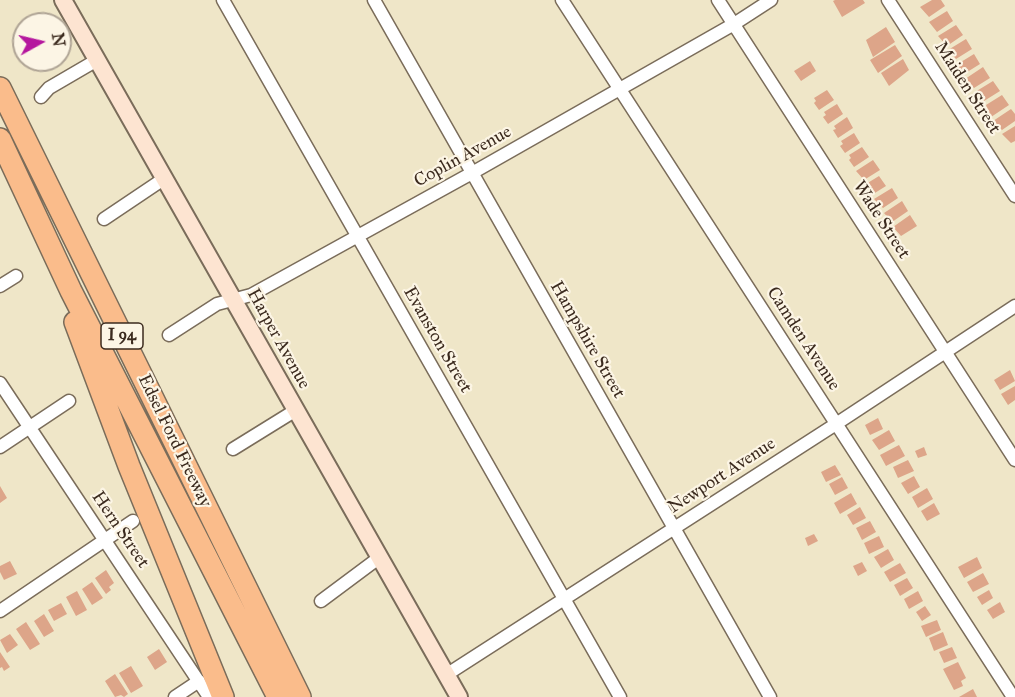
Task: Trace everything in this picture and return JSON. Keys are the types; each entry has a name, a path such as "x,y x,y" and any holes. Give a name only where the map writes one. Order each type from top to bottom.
{"highway":[{"name":"Edsel Ford Freeway","path":"0,88 300,697"},
{"name":"Edsel Ford Freeway","path":"0,139 50,247 278,697"},
{"path":"50,247 76,326 129,466 223,697"}],"main road":[{"name":"Harper Avenue","path":"63,0 459,697"}],"street":[{"name":"Evanston Street","path":"223,0 620,697"},
{"name":"Hampshire Street","path":"374,0 770,697"},
{"name":"Camden Avenue","path":"562,0 1013,697"},
{"name":"Wade Street","path":"718,0 1015,460"},
{"name":"Coplin Avenue","path":"169,335 218,304 251,295 472,173 734,24 771,0"},
{"name":"Maiden Street","path":"888,0 1015,196"},
{"path":"41,97 49,88 97,60"},
{"path":"104,219 165,178"},
{"path":"0,286 16,276"},
{"name":"Newport Avenue","path":"446,675 1015,306"},
{"name":"Hern Street","path":"0,383 209,697"},
{"path":"0,447 69,400"},
{"path":"232,448 296,410"},
{"path":"0,611 133,521"},
{"path":"321,601 380,557"},
{"path":"175,697 199,681"}],"building":[{"path":"863,0 865,3 842,17 833,1"},
{"path":"932,0 941,0 945,6 929,17 920,7"},
{"path":"947,11 953,21 937,32 929,22"},
{"path":"956,25 963,35 947,46 938,36"},
{"path":"886,27 895,42 873,57 866,40"},
{"path":"966,39 972,49 956,59 948,50"},
{"path":"895,45 902,56 878,73 870,60"},
{"path":"974,54 980,64 964,74 956,65"},
{"path":"903,59 909,70 889,86 881,73"},
{"path":"810,61 816,71 801,81 794,71"},
{"path":"983,67 990,78 974,88 965,79"},
{"path":"993,81 1000,91 984,101 975,92"},
{"path":"827,90 834,100 819,110 814,103 816,101 814,98"},
{"path":"1002,95 1009,105 991,117 986,105"},
{"path":"837,104 843,114 828,124 823,117 826,115 824,112"},
{"path":"1011,109 1015,114 1015,121 1002,130 993,121"},
{"path":"847,117 853,128 838,138 833,130 836,129 834,126"},
{"path":"1015,126 1015,141 1011,143 1002,134"},
{"path":"854,133 860,143 845,153 840,146 843,144 841,141"},
{"path":"862,147 869,157 854,167 849,160 851,158 849,155"},
{"path":"873,160 880,170 864,180 856,171"},
{"path":"879,176 886,186 870,196 866,184"},
{"path":"892,188 898,198 883,208 874,199"},
{"path":"902,201 908,211 892,222 884,213"},
{"path":"910,215 917,226 901,236 893,227"},
{"path":"1010,370 1015,381 1000,390 994,380"},
{"path":"1015,386 1015,400 1008,405 1001,394"},
{"path":"878,418 883,429 870,435 865,425"},
{"path":"889,430 895,441 879,450 872,440"},
{"path":"899,445 905,456 886,466 880,455"},
{"path":"924,447 927,455 918,458 915,451"},
{"path":"908,460 914,471 898,478 893,467"},
{"path":"835,465 841,475 826,482 821,472"},
{"path":"914,476 920,487 908,494 901,483"},
{"path":"842,477 848,488 835,495 829,484"},
{"path":"0,486 7,498 0,503"},
{"path":"927,488 933,499 918,508 912,497"},
{"path":"851,493 857,504 840,514 834,503"},
{"path":"934,503 940,514 927,521 921,511"},
{"path":"860,507 866,518 853,525 847,515"},
{"path":"870,521 876,532 862,540 856,528"},
{"path":"814,534 818,541 808,546 805,538"},
{"path":"879,536 884,547 869,554 864,543"},
{"path":"888,549 894,560 881,568 874,557"},
{"path":"977,557 982,568 964,578 958,567"},
{"path":"10,561 17,574 4,580 0,566"},
{"path":"862,562 867,571 858,576 853,566"},
{"path":"900,563 906,573 890,582 884,572"},
{"path":"106,570 114,583 106,594 95,578"},
{"path":"983,573 989,584 973,592 967,582"},
{"path":"907,578 913,588 900,596 894,585"},
{"path":"92,582 103,598 92,605 82,589"},
{"path":"989,590 993,598 982,605 977,597"},
{"path":"77,591 87,610 76,616 66,597"},
{"path":"918,591 923,601 909,609 904,599"},
{"path":"1000,602 1005,612 993,619 987,610"},
{"path":"61,603 67,614 54,621 48,610"},
{"path":"925,606 931,615 922,621 916,612"},
{"path":"44,614 54,631 44,637 34,621"},
{"path":"937,620 941,630 926,637 921,626"},
{"path":"26,622 40,644 30,650 16,629"},
{"path":"943,632 948,645 934,651 929,638"},
{"path":"10,634 18,645 7,653 0,640"},
{"path":"952,647 957,658 944,663 939,652"},
{"path":"159,649 167,662 155,670 147,657"},
{"path":"0,652 10,667 4,671 2,667 0,668"},
{"path":"958,662 966,678 961,681 963,686 954,690 943,669"},
{"path":"131,666 143,686 131,693 119,673"},
{"path":"115,674 128,694 124,697 121,695 115,697 105,681"},
{"path":"973,689 977,697 959,697"}]}
